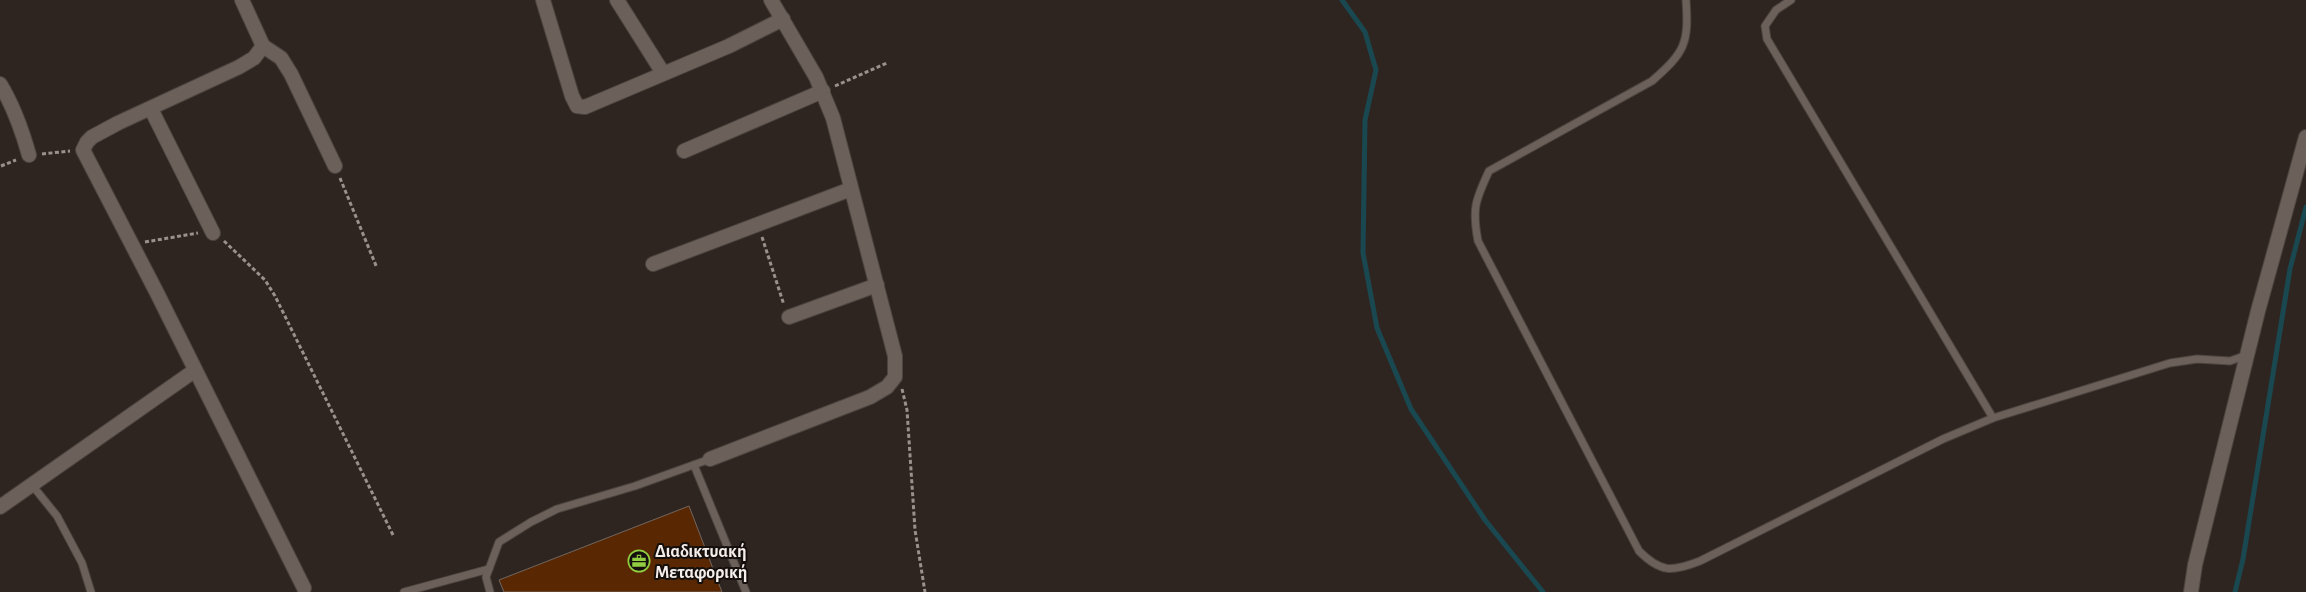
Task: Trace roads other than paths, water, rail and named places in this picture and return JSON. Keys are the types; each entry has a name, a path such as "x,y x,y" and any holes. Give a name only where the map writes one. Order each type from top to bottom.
{"street":[{"path":"242,0 263,46 280,58 291,74 335,166"},
{"path":"543,0 572,96 577,106 585,107 736,42 783,19"},
{"path":"617,0 663,74"},
{"path":"710,460 870,397 887,387 895,377 895,356 833,118 823,91 771,0"},
{"path":"263,46 254,58 238,67 92,137 83,150 304,588"},
{"path":"0,84 10,100 20,124 29,155"},
{"path":"684,151 823,91"},
{"path":"151,109 213,233"},
{"path":"2191,592 2195,564 2247,355 2306,137"},
{"path":"653,264 851,189"},
{"path":"789,317 877,286"},
{"path":"0,507 194,370"}],"lane":[{"path":"1686,0 1688,29 1681,51 1671,64 1652,82 1489,172 1477,197 1474,216 1478,242 1639,552 1652,564 1664,569 1679,569 1693,564 1943,439 1993,418 2170,363 2197,358 2230,360 2247,355"},
{"path":"1791,0 1776,10 1765,26 1767,39 1993,418"},
{"path":"490,592 486,577 499,542 531,522 557,509 635,486 710,460"},
{"path":"694,465 746,592"},
{"path":"32,485 57,516 82,564 91,592"},
{"path":"404,592 489,569"}],"waterway":[{"path":"1342,0 1365,32 1376,70 1365,120 1363,253 1377,328 1411,409 1485,520 1543,592"},
{"path":"2235,592 2243,559 2290,269 2306,207"}],"place":[{"name":"Διαδικτυακή Μεταφορική","path":"639,561"}]}
